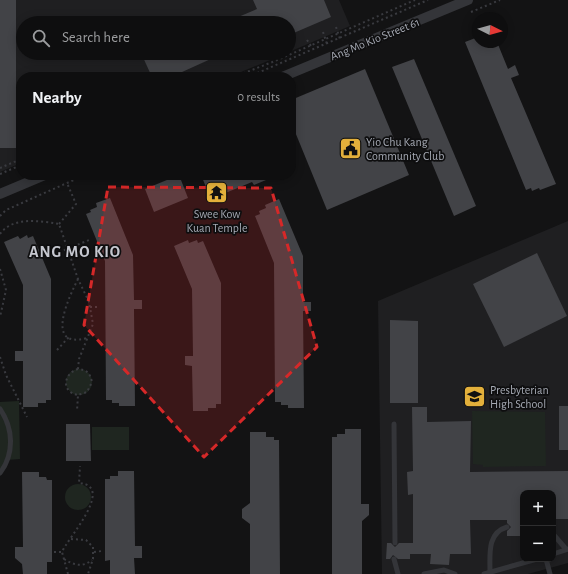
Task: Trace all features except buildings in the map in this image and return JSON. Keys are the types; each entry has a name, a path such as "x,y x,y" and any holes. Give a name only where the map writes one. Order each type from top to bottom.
{"street":[{"name":"Ang Mo Kio Street 61","path":"294,72 468,0"},
{"path":"0,194 32,180"}],"lane":[{"path":"0,408 11,429 11,444 8,458 0,472"},
{"path":"394,424 395,543"},
{"path":"490,572 490,551 494,534 507,527"},
{"path":"556,537 567,549 556,553"},
{"path":"394,559 398,574"},
{"path":"484,574 526,562"},
{"path":"547,562 550,574"},
{"path":"424,574 444,570 455,574"}],"path":[{"path":"296,52 415,0"},
{"path":"296,56 428,0"},
{"path":"336,27 338,34"},
{"path":"323,32 326,39"},
{"path":"308,40 311,46"},
{"path":"246,72 276,60"},
{"path":"260,72 288,60"},
{"path":"0,168 16,161"},
{"path":"0,174 16,167"},
{"path":"0,216 6,210 74,180"},
{"path":"59,224 76,204 67,183"},
{"path":"0,234 6,228 29,220 59,224"},
{"path":"59,224 78,279 90,308 93,329 87,338 79,359 78,369"},
{"path":"50,256 89,240"},
{"path":"0,269 6,290 0,317"},
{"path":"78,279 66,305 63,318 64,332 69,337 76,340 87,338"},
{"path":"90,308 100,307"},
{"path":"57,350 69,337"},
{"path":"0,357 6,375 27,417"},
{"path":"78,369 85,370 90,375 92,382 87,392 78,394 69,390 66,384 67,377 71,371 78,369"},
{"path":"77,410 78,394"},
{"path":"62,552 92,503 92,491 89,486 80,483 80,466"},
{"path":"71,539 86,540 90,543 94,552 88,574"},
{"path":"94,552 102,551"},
{"path":"54,552 62,552"},
{"path":"62,552 68,574"},
{"path":"64,559 78,566 88,563 93,559"}],"highlighted area":[{"path":"108,187 271,188 317,347 204,457 84,325"}],"shaded area":[{"path":"0,0 339,0 350,26 296,49 296,16 16,16 16,60 270,60 241,72 16,72 16,165 0,172"},
{"name":"Presbyterian High School","path":"568,221 568,563 528,574 382,574 378,301"},
{"path":"79,369 88,373 92,382 88,391 79,395 70,391 66,382 70,373"},
{"path":"19,401 20,459 7,460 0,473 0,402"},
{"path":"472,411 545,412 546,466 483,467 483,465 473,464"},
{"path":"92,427 129,427 129,450 92,450"},
{"path":"78,484 87,488 91,497 87,506 78,510 69,506 65,497 69,488"}],"place":[{"name":"Yio Chu Kang Community Club","path":"350,149"},
{"name":"Swee Kow Kuan Temple","path":"217,193"},
{"name":"Presbyterian High School","path":"474,397"}],"district":[{"name":"ANG MO KIO","path":"75,252"}]}
